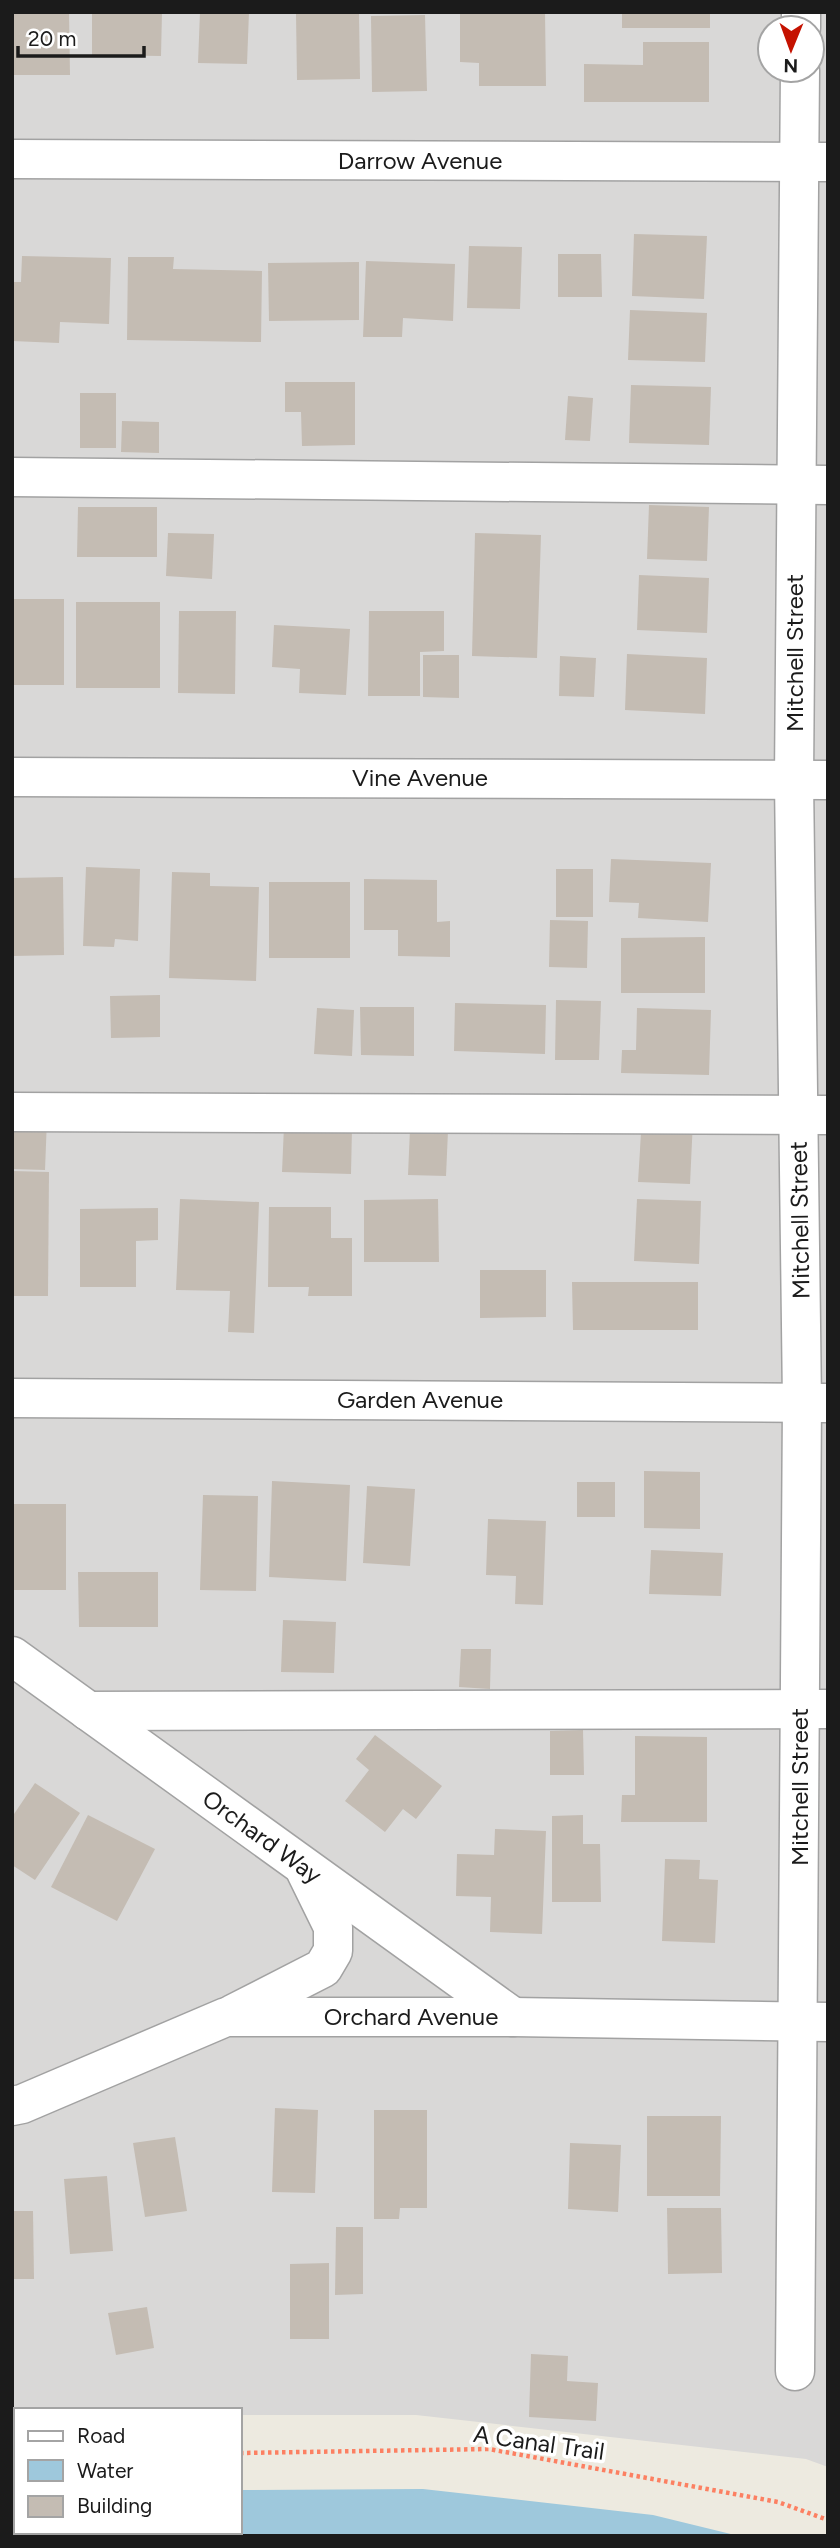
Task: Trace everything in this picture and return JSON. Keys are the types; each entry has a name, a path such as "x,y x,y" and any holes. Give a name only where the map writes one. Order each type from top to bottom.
{"street":[{"name":"Mitchell Street","path":"795,2371 813,2022 815,1403 811,780 813,162 802,84"},
{"name":"Darrow Avenue","path":"12,159 813,162"},
{"path":"12,478 812,485"},
{"name":"Vine Avenue","path":"12,777 811,780"},
{"path":"12,1112 813,1115"},
{"name":"Garden Avenue","path":"12,1398 815,1403"},
{"name":"Orchard Way","path":"12,1656 513,2017"},
{"path":"88,1711 814,1708"},
{"path":"226,2017 323,1968 333,1951 333,1927 304,1867"},
{"name":"Orchard Avenue","path":"12,2106 226,2017 513,2017 813,2022"}],"path":[{"name":"A Canal Trail","path":"242,2453 489,2449 778,2502 828,2520"}],"shaded area":[{"path":"12,12 828,12 828,2467 806,2459 416,2415 242,2415 242,2408 14,2408 12,2416"}],"water":[{"path":"423,2489 653,2515 739,2536 12,2536 12,2490 14,2534 242,2534 242,2490"}],"building":[{"path":"12,12 69,12 70,75 12,75"},
{"path":"92,12 162,12 161,56 92,55"},
{"path":"200,12 249,12 247,64 198,63"},
{"path":"460,12 545,12 546,86 479,86 479,63 460,62"},
{"path":"622,12 710,12 710,28 622,28"},
{"path":"359,13 360,79 297,80 296,14"},
{"path":"425,15 427,91 372,92 371,16"},
{"path":"643,42 709,42 709,102 584,102 584,64 643,65"},
{"path":"634,234 707,236 704,299 632,296"},
{"path":"469,246 522,247 520,309 467,308"},
{"path":"558,254 601,254 602,297 558,297"},
{"path":"22,256 111,258 109,324 60,322 59,343 12,341 12,282 21,282"},
{"path":"128,257 174,257 173,269 262,271 261,342 127,340"},
{"path":"366,261 455,264 453,321 403,318 402,337 363,337"},
{"path":"359,262 359,320 269,321 268,263"},
{"path":"630,310 707,313 705,362 628,360"},
{"path":"285,382 355,382 355,445 302,446 301,412 285,412"},
{"path":"631,385 711,387 709,445 629,443"},
{"path":"80,393 116,393 116,448 80,448"},
{"path":"568,396 593,398 590,441 565,440"},
{"path":"122,421 159,422 159,453 121,452"},
{"path":"649,505 709,507 707,561 647,559"},
{"path":"78,507 157,507 157,557 77,557"},
{"path":"168,533 214,534 212,579 166,576"},
{"path":"475,533 541,535 537,658 472,656"},
{"path":"639,575 709,578 707,633 637,630"},
{"path":"12,599 64,599 64,685 12,685"},
{"path":"76,602 160,602 160,688 76,688"},
{"path":"179,611 236,611 235,694 178,693"},
{"path":"369,611 444,611 444,651 420,652 420,696 368,696"},
{"path":"274,625 350,629 346,695 299,693 300,669 272,667"},
{"path":"627,654 707,658 705,714 625,710"},
{"path":"423,655 459,655 459,698 423,697"},
{"path":"560,656 596,658 594,697 559,696"},
{"path":"611,859 711,863 708,922 638,918 639,903 609,902"},
{"path":"86,867 140,869 138,941 115,939 114,947 83,946"},
{"path":"556,869 593,869 593,917 556,917"},
{"path":"172,872 210,873 210,886 259,887 256,981 169,978"},
{"path":"63,877 64,955 12,956 12,878"},
{"path":"364,879 437,880 437,922 450,921 450,957 398,956 398,930 364,930"},
{"path":"269,882 350,882 350,958 269,958"},
{"path":"550,920 588,921 587,968 549,967"},
{"path":"705,937 705,993 621,993 621,938"},
{"path":"160,995 160,1037 111,1038 110,996"},
{"path":"556,1000 601,1001 599,1060 555,1060"},
{"path":"455,1003 546,1005 545,1054 454,1051"},
{"path":"360,1007 414,1007 414,1056 361,1055"},
{"path":"317,1008 354,1010 352,1056 314,1054"},
{"path":"637,1008 711,1010 709,1075 621,1073 622,1050 636,1050"},
{"path":"12,1117 47,1119 45,1170 12,1169"},
{"path":"642,1117 693,1120 690,1184 638,1182"},
{"path":"284,1126 352,1128 351,1174 282,1172"},
{"path":"410,1129 448,1131 446,1176 408,1175"},
{"path":"12,1171 49,1172 48,1296 12,1296"},
{"path":"180,1199 259,1202 254,1333 228,1332 230,1291 176,1290"},
{"path":"438,1199 439,1262 364,1262 364,1200"},
{"path":"637,1199 701,1201 699,1264 634,1261"},
{"path":"269,1207 331,1207 331,1238 352,1238 352,1296 308,1296 309,1287 268,1287"},
{"path":"158,1208 158,1240 136,1241 136,1287 80,1287 80,1209"},
{"path":"480,1270 546,1270 546,1317 480,1318"},
{"path":"572,1282 698,1282 698,1330 573,1330"},
{"path":"644,1471 700,1472 700,1529 644,1528"},
{"path":"272,1481 350,1485 346,1581 269,1577"},
{"path":"577,1482 615,1482 615,1517 577,1517"},
{"path":"367,1486 415,1489 410,1566 363,1563"},
{"path":"203,1495 258,1496 256,1591 200,1590"},
{"path":"12,1504 66,1504 66,1590 12,1590"},
{"path":"488,1519 546,1521 543,1605 515,1604 516,1576 486,1575"},
{"path":"651,1550 723,1553 721,1596 649,1594"},
{"path":"78,1572 158,1572 158,1627 79,1627"},
{"path":"283,1620 336,1622 334,1673 281,1672"},
{"path":"461,1649 491,1649 490,1689 459,1687"},
{"path":"583,1730 584,1775 550,1775 550,1731"},
{"path":"375,1735 442,1786 416,1819 403,1809 385,1832 345,1801 369,1770 356,1759"},
{"path":"635,1736 707,1737 707,1822 621,1822 622,1795 635,1795"},
{"path":"35,1783 80,1813 35,1880 12,1865 12,1817"},
{"path":"88,1815 155,1849 117,1921 51,1887"},
{"path":"583,1815 583,1844 600,1844 601,1902 552,1902 552,1816"},
{"path":"495,1829 546,1831 542,1934 490,1932 491,1897 456,1896 457,1854 494,1855"},
{"path":"665,1859 700,1860 699,1879 718,1880 715,1943 662,1941"},
{"path":"275,2108 318,2110 315,2193 272,2192"},
{"path":"374,2110 427,2110 427,2208 400,2208 399,2219 374,2219"},
{"path":"647,2116 721,2116 720,2196 647,2196"},
{"path":"175,2137 187,2211 145,2217 133,2143"},
{"path":"570,2143 621,2145 618,2212 568,2209"},
{"path":"107,2176 113,2251 70,2254 64,2179"},
{"path":"667,2208 721,2208 722,2273 668,2274"},
{"path":"12,2211 33,2211 34,2279 12,2279"},
{"path":"336,2227 363,2227 363,2294 335,2295"},
{"path":"329,2263 329,2339 290,2339 290,2264"},
{"path":"147,2307 154,2348 116,2355 108,2313"},
{"path":"531,2354 568,2356 567,2381 598,2383 596,2421 529,2417"}]}
